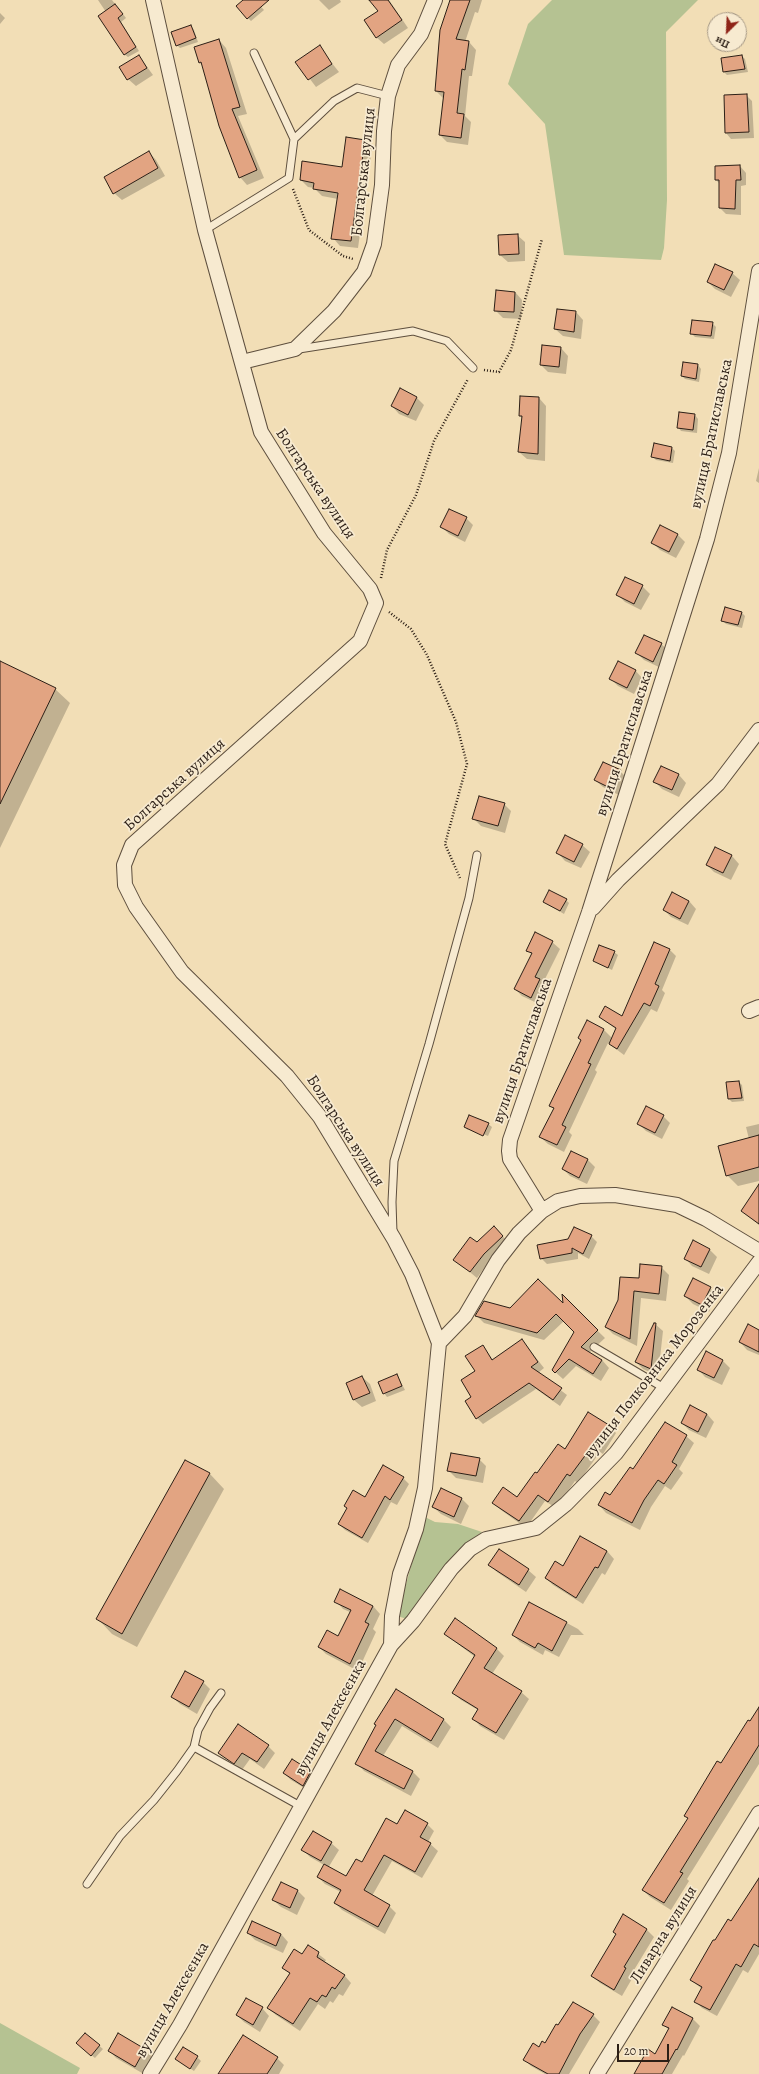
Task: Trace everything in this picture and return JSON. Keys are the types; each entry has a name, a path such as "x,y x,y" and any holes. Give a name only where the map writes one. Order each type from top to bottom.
{"street":[{"name":"Болгарська вулиця","path":"153,0 205,230 261,432 324,533 370,589 376,603 360,641 132,845 124,865 125,885 136,907 182,972 287,1076 320,1118 394,1239 412,1274 439,1343"},
{"name":"Болгарська вулиця","path":"295,349 334,311 364,272 374,244 382,185 384,132 388,96 398,66 421,34 435,0"},
{"name":"вулиця Братиславська","path":"542,1211 510,1159 508,1151 510,1140 589,912 707,540 729,453 759,271"},
{"path":"242,362 295,349"},
{"path":"589,912 618,880 718,784 759,730"},
{"path":"439,1343 465,1316 498,1260 519,1233 542,1211 558,1201 580,1196 615,1195 653,1199 677,1204 759,1252"},
{"name":"вулиця Полковника Морозенка","path":"391,1645 413,1621 451,1569 470,1549 486,1539 536,1528 566,1504 616,1453 759,1262"},
{"name":"вулиця Алексєєнка","path":"150,2074 180,2025 391,1645 392,1616 400,1574 416,1529 425,1488 439,1343"},
{"name":"Ливарна вулиця","path":"597,2074 759,1813"}],"lane":[{"path":"205,230 289,178 294,140 254,53"},
{"path":"294,140 334,101 357,88 388,96"},
{"path":"295,349 413,331 447,341 473,368"},
{"path":"394,1239 392,1202 394,1161 429,1044 469,898 476,856"},
{"path":"594,1347 664,1388"},
{"path":"86,1884 120,1836 154,1800 194,1747 198,1730 222,1693"},
{"path":"194,1747 302,1807"}],"path":[{"path":"289,178 309,230 343,256 367,264"},
{"path":"469,898 445,844 467,764 456,722 427,655 411,629 376,603 387,550 416,495 434,441 473,368 499,372 511,350 542,238"}],"green space":[{"path":"552,0 698,0 666,32 667,200 664,248 661,260 564,255 545,124 508,84 528,24"},
{"path":"425,1517 435,1522 458,1524 482,1532 467,1543 407,1619 397,1616"},
{"path":"0,2023 80,2068 77,2074 0,2074"}],"building":[{"path":"243,0 269,0 247,19 236,6"},
{"path":"369,0 388,0 402,20 376,38 364,20 378,11"},
{"path":"450,0 470,0 456,39 469,41 465,70 462,69 457,113 464,114 461,138 439,135 444,92 435,91 440,30"},
{"path":"115,4 123,14 118,18 136,47 124,55 98,16"},
{"path":"191,25 196,38 176,46 171,32"},
{"path":"219,39 240,107 232,109 257,170 239,178 219,126 201,62 199,63 194,47"},
{"path":"320,45 332,64 308,80 295,62"},
{"path":"139,55 147,68 127,80 119,67"},
{"path":"742,55 745,69 723,72 721,58"},
{"path":"747,94 749,132 725,133 724,95"},
{"path":"346,137 365,140 351,241 331,239 338,193 313,189 314,183 300,180 302,161 342,167"},
{"path":"149,151 158,168 113,194 104,177"},
{"path":"740,165 741,180 736,180 735,209 719,208 719,180 715,180 715,166"},
{"path":"518,234 519,254 499,255 498,235"},
{"path":"715,264 733,272 724,290 707,282"},
{"path":"496,290 515,292 514,312 494,311"},
{"path":"557,309 576,311 574,332 554,329"},
{"path":"692,320 713,322 711,336 690,334"},
{"path":"542,345 561,347 559,367 540,365"},
{"path":"683,362 698,364 696,379 681,376"},
{"path":"400,388 417,397 408,415 391,406"},
{"path":"520,396 539,397 538,454 518,452 522,416 519,416"},
{"path":"679,412 695,414 693,430 677,428"},
{"path":"654,443 672,447 670,461 651,457"},
{"path":"449,509 467,517 458,536 440,527"},
{"path":"660,525 678,534 669,552 651,543"},
{"path":"625,577 643,585 634,604 616,595"},
{"path":"725,607 742,612 738,625 721,621"},
{"path":"644,635 662,643 653,662 635,653"},
{"path":"0,661 56,688 0,804"},
{"path":"618,661 636,670 627,688 609,679"},
{"path":"603,762 621,770 612,789 594,780"},
{"path":"661,766 679,774 672,790 653,782"},
{"path":"479,796 505,803 498,826 472,819"},
{"path":"565,835 583,844 574,862 556,853"},
{"path":"715,847 732,855 723,873 706,865"},
{"path":"549,890 567,899 560,911 543,902"},
{"path":"672,892 689,901 680,919 663,910"},
{"path":"535,932 553,941 535,977 540,979 531,998 514,989 532,953 526,951"},
{"path":"654,942 670,949 655,984 659,986 650,1006 644,1003 617,1049 609,1044 616,1028 599,1017 605,1006 622,1016"},
{"path":"599,945 615,951 608,968 593,961"},
{"path":"587,1020 604,1029 588,1063 591,1064 562,1125 566,1127 557,1145 539,1137 554,1108 549,1106 581,1040 578,1038"},
{"path":"739,1081 742,1098 728,1099 726,1082"},
{"path":"646,1106 664,1115 655,1133 637,1124"},
{"path":"469,1115 489,1123 483,1136 464,1127"},
{"path":"759,1135 759,1167 726,1176 718,1146"},
{"path":"571,1151 588,1159 579,1178 562,1169"},
{"path":"759,1184 759,1224 741,1211"},
{"path":"494,1226 503,1236 484,1254 470,1272 453,1260 470,1237 477,1242"},
{"path":"574,1227 592,1235 583,1254 572,1248 572,1253 540,1259 537,1245 568,1239"},
{"path":"693,1240 710,1249 701,1267 684,1259"},
{"path":"640,1264 662,1266 659,1294 634,1291 630,1339 605,1327 618,1300 620,1277 639,1278"},
{"path":"693,1278 711,1287 702,1305 684,1296"},
{"path":"538,1279 563,1303 562,1294 598,1330 581,1347 602,1360 593,1374 569,1359 555,1373 552,1370 574,1332 556,1314 537,1333 475,1316 484,1301 510,1308"},
{"path":"654,1323 656,1323 651,1369 635,1362"},
{"path":"748,1324 759,1330 759,1352 739,1342"},
{"path":"522,1339 538,1362 531,1367 562,1388 553,1400 529,1383 476,1419 465,1401 471,1397 461,1380 475,1371 465,1356 483,1345 492,1360"},
{"path":"706,1351 723,1360 714,1378 697,1370"},
{"path":"397,1374 402,1386 383,1394 378,1382"},
{"path":"362,1376 370,1393 353,1400 346,1383"},
{"path":"690,1405 707,1414 698,1432 681,1423"},
{"path":"588,1412 609,1425 595,1447 593,1445 570,1476 567,1474 548,1502 538,1495 519,1521 492,1503 503,1487 517,1497 558,1444 565,1449"},
{"path":"665,1422 687,1435 672,1462 677,1465 664,1484 658,1480 644,1500 632,1523 598,1505 605,1492 610,1495 630,1467 633,1469"},
{"path":"451,1453 480,1458 476,1476 447,1471"},
{"path":"185,1460 210,1473 122,1634 96,1619"},
{"path":"383,1465 404,1477 390,1500 385,1496 362,1538 338,1524 347,1508 344,1506 353,1490 365,1497"},
{"path":"441,1488 462,1498 454,1517 432,1507"},
{"path":"580,1536 607,1551 598,1568 595,1567 576,1598 545,1578 555,1561 563,1566"},
{"path":"499,1549 529,1569 519,1585 488,1565"},
{"path":"340,1589 373,1606 365,1622 369,1624 350,1664 318,1647 327,1630 338,1636 351,1610 334,1602"},
{"path":"529,1602 567,1622 552,1651 538,1643 535,1648 512,1635"},
{"path":"455,1618 497,1648 484,1668 522,1691 496,1733 472,1719 478,1709 452,1693 475,1655 444,1634"},
{"path":"185,1671 204,1681 189,1707 171,1697"},
{"path":"396,1689 444,1719 431,1741 395,1719 375,1751 413,1771 404,1789 355,1764 376,1725 374,1724"},
{"path":"759,1707 759,1745 680,1872 683,1873 664,1903 642,1890 688,1818 684,1816 717,1761 721,1763 748,1720 750,1721"},
{"path":"238,1724 269,1745 257,1762 242,1753 234,1764 218,1753"},
{"path":"292,1759 311,1771 303,1786 283,1773"},
{"path":"405,1810 428,1823 420,1837 431,1843 415,1872 384,1855 364,1890 390,1905 378,1927 334,1903 341,1890 317,1877 324,1864 346,1876 356,1859 362,1862 386,1818 397,1824"},
{"path":"313,1831 332,1842 321,1861 301,1850"},
{"path":"759,1878 759,1947 754,1944 741,1967 736,1964 710,2010 694,2002 702,1987 690,1980 713,1940 715,1940 728,1919 731,1921"},
{"path":"281,1882 298,1890 290,1908 272,1900"},
{"path":"623,1914 647,1929 624,1967 626,1968 614,1990 591,1976 616,1934 613,1932"},
{"path":"252,1921 281,1934 276,1946 247,1933"},
{"path":"308,1945 319,1952 317,1957 345,1975 335,1989 332,1987 326,1997 322,1995 317,2002 310,1998 293,2024 267,2008 290,1973 282,1968 294,1949 302,1954"},
{"path":"246,1998 263,2007 253,2025 236,2015"},
{"path":"573,2002 594,2014 580,2034 559,2074 548,2074 523,2060 533,2043 539,2047 542,2041 545,2043 556,2024 558,2025"},
{"path":"672,2007 693,2018 677,2050 676,2049 662,2074 634,2074 648,2049 655,2054 669,2028 662,2025"},
{"path":"85,2033 100,2045 91,2056 76,2043"},
{"path":"118,2033 145,2049 135,2067 108,2051"},
{"path":"243,2035 278,2057 267,2074 218,2074"},
{"path":"183,2047 198,2056 190,2069 175,2059"}]}
